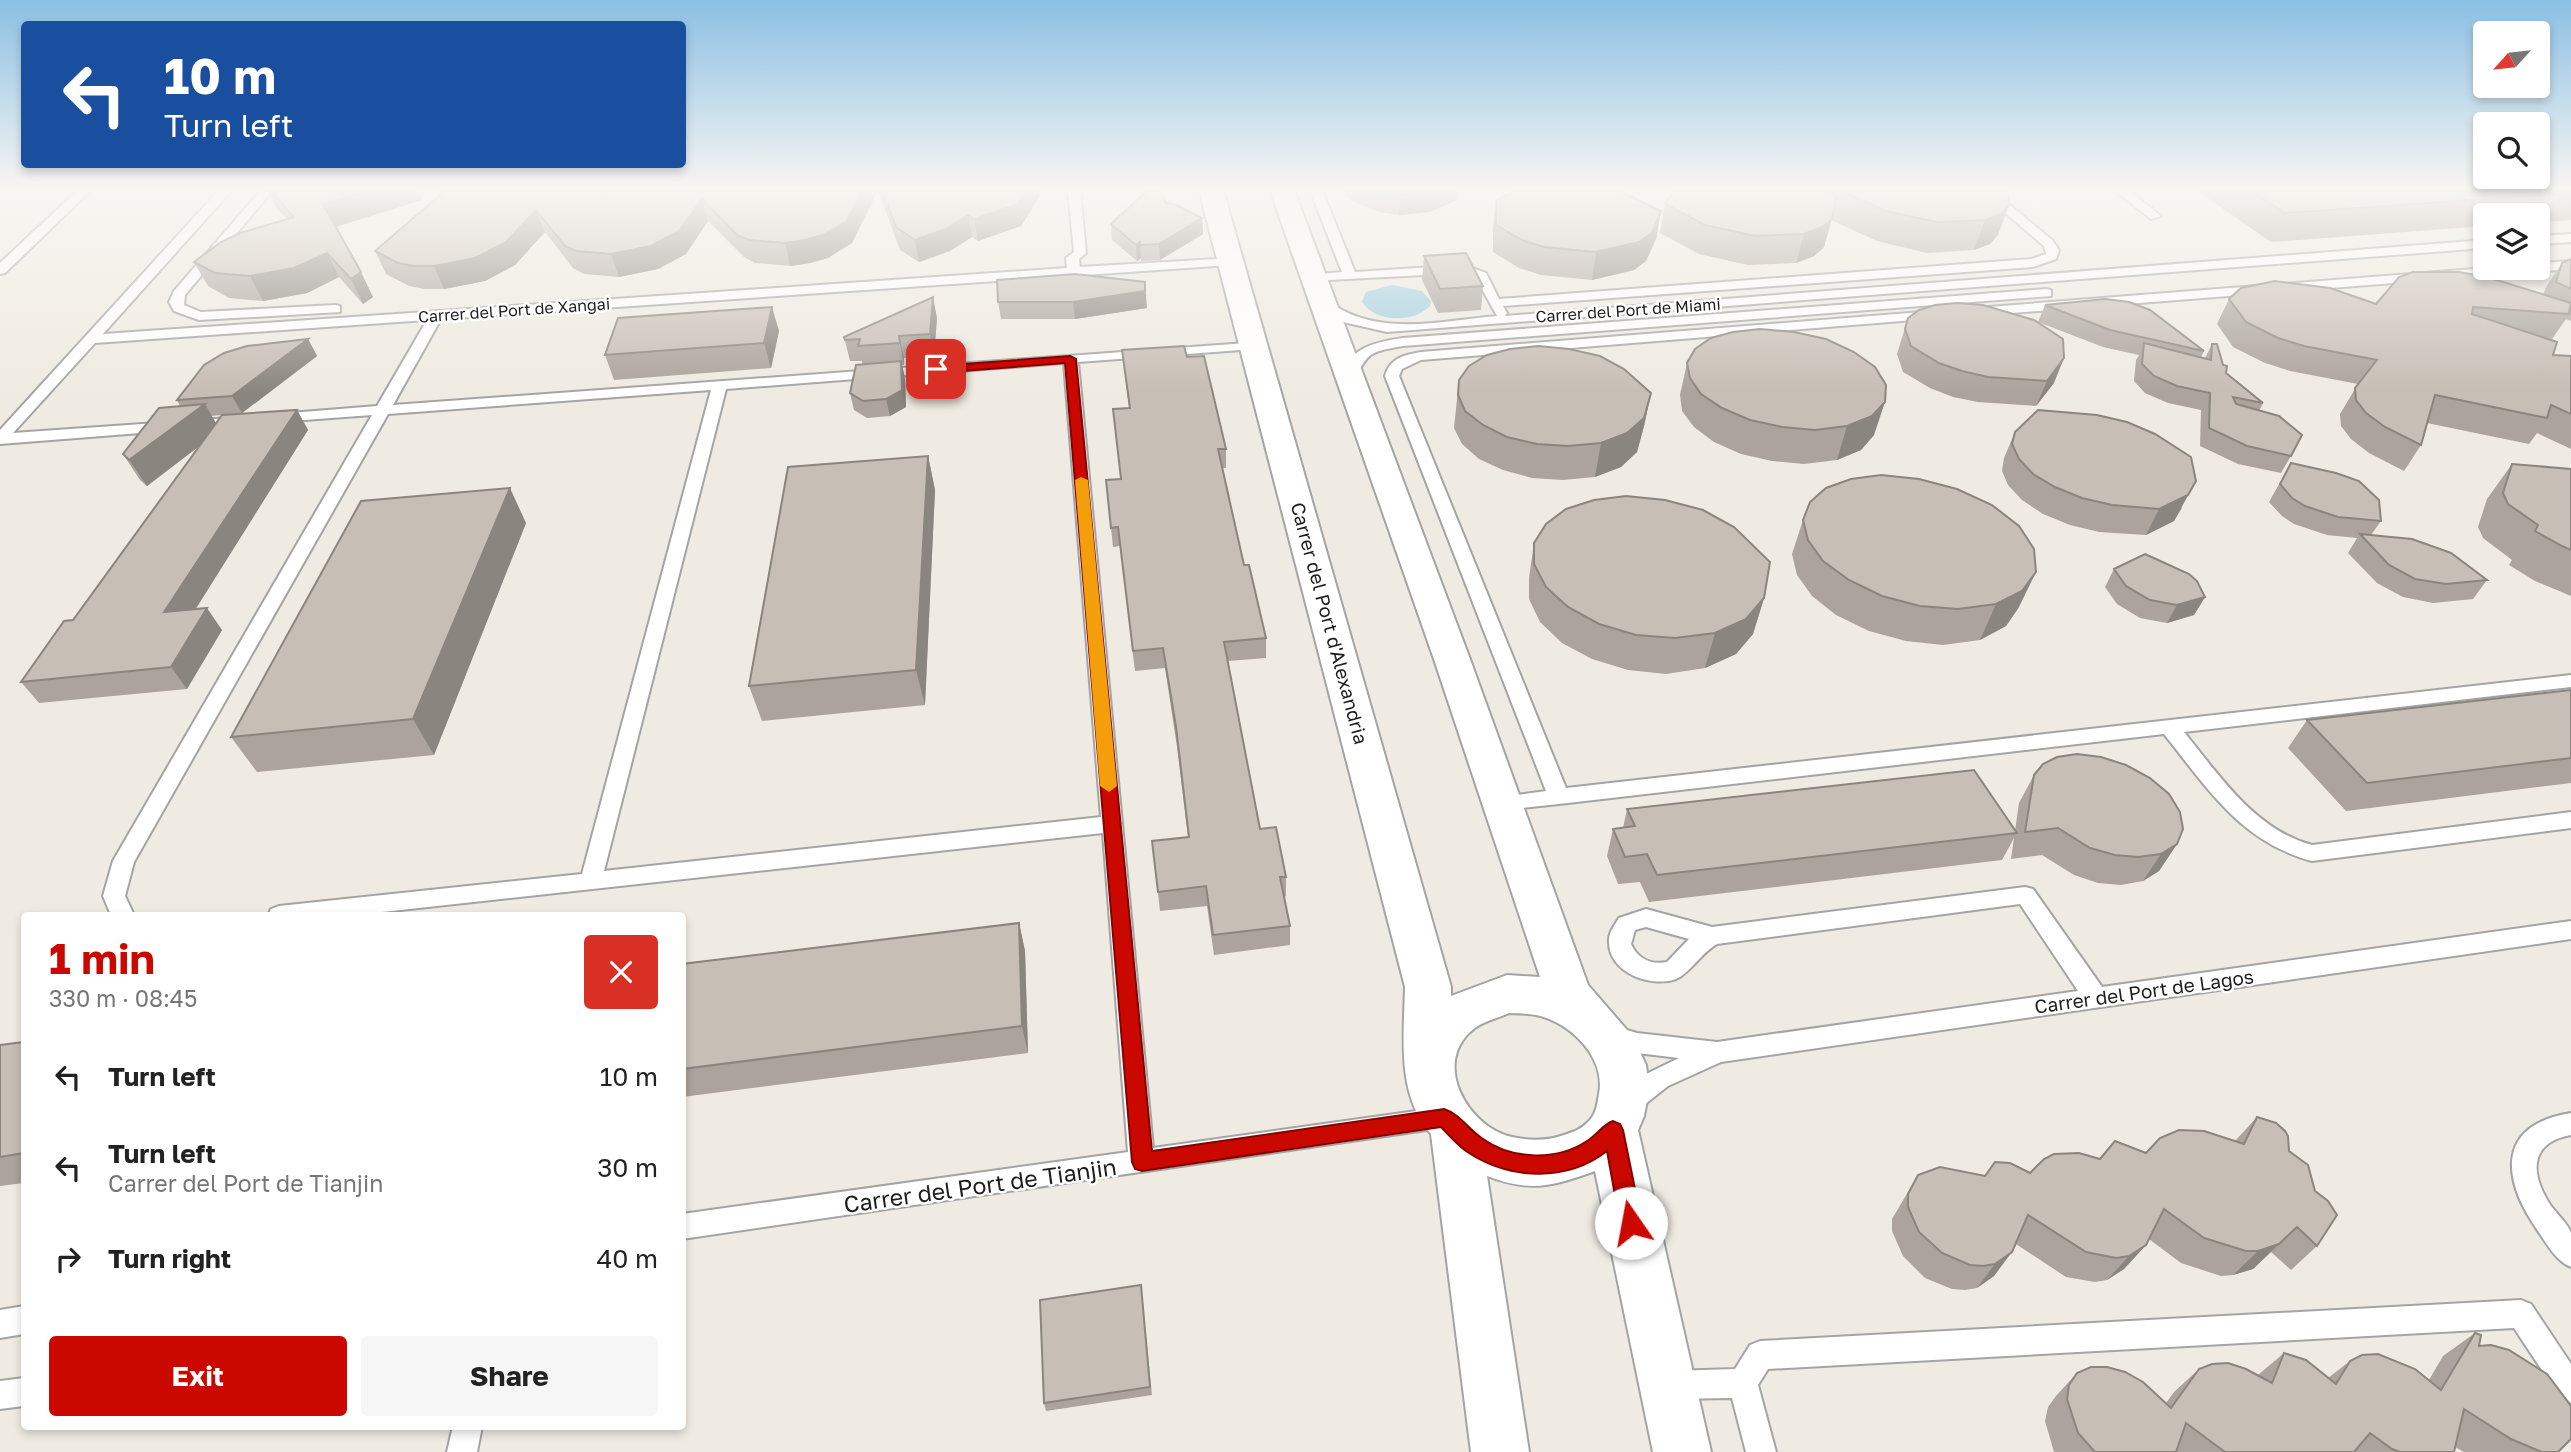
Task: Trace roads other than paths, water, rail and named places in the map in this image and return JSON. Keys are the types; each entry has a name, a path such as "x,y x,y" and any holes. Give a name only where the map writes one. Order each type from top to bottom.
{"street":[{"name":"Carrer del Port d'Alexandria","path":"1229,258 1428,988 1428,1060"},
{"path":"1306,258 1566,986 1576,1006 1609,1042 1620,1061 1625,1081 1617,1123 1682,1452"},
{"path":"1500,1452 1450,1124 1431,1089 1428,1060 1437,1034 1454,1014 1478,1000 1507,994 1537,996 1567,1006 1593,1023"},
{"path":"1450,1124 1475,1146 1499,1158 1526,1165 1552,1164 1577,1158 1597,1146 1617,1123"}],"lane":[{"path":"0,270 13,258"},
{"path":"0,439 165,258"},
{"path":"210,258 178,295 178,308 188,314 216,317 1073,265 1077,258"},
{"path":"1343,258 1350,276"},
{"path":"1495,303 2033,263 2047,258"},
{"name":"Carrer del Port de Miami","path":"1318,291 1346,320 1378,328 2307,258"},
{"name":"Carrer del Port de Miami","path":"1349,377 1350,366 1363,352 1403,342 2473,260"},
{"name":"Carrer del Port de Xangai","path":"91,339 1073,265 1230,261"},
{"path":"2550,267 2571,265"},
{"path":"1318,291 1350,276 1471,270 1481,276 1504,320"},
{"path":"1559,797 1392,376 1393,369 1399,363 1421,356 2473,273"},
{"path":"121,912 113,898 116,880 124,861 437,315"},
{"path":"0,439 1255,345"},
{"path":"1070,359 1142,1162"},
{"path":"591,881 720,385"},
{"path":"1502,803 2571,681"},
{"path":"2169,727 2252,824 2280,845 2296,851 2312,853 2571,820"},
{"path":"307,912 1112,824"},
{"path":"1712,936 2025,895 2096,998"},
{"name":"Carrer del Port de Lagos","path":"1717,1052 2571,930"},
{"path":"1593,1023 1616,1038 1637,1043 1717,1052"},
{"path":"1617,1123 1642,1088 1717,1052"},
{"name":"Carrer del Port de Tianjin","path":"686,1226 1142,1162 1450,1124"},
{"path":"2571,1124 2559,1126 2539,1136 2525,1151 2523,1173 2533,1200 2571,1254"},
{"path":"1761,1452 1743,1383 1760,1355 2522,1314 2571,1388"},
{"path":"0,1324 21,1320"},
{"path":"1667,1385 1743,1383"},
{"path":"0,1395 21,1392"},
{"path":"462,1452 467,1430"}],"water":[{"path":"1392,285 1422,291 1431,301 1430,306 1414,316 1395,318 1376,314 1362,302 1366,292"}]}
